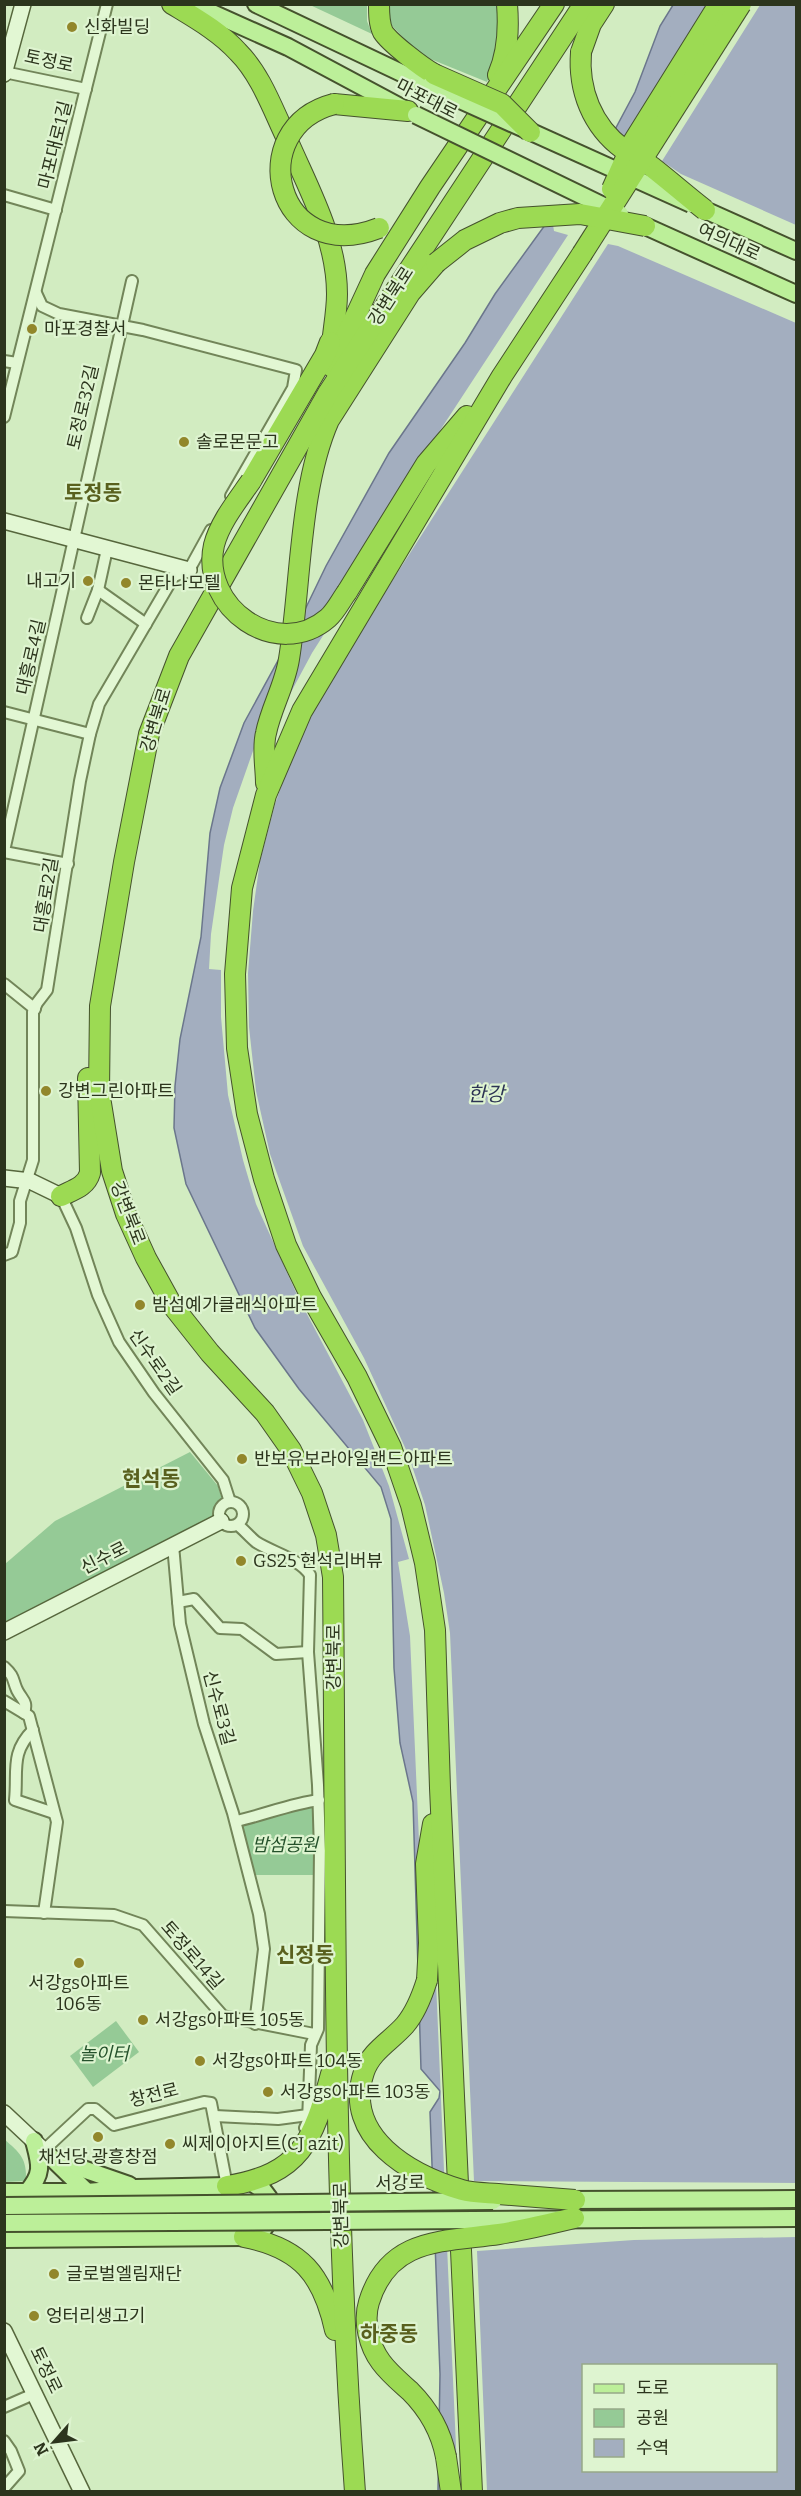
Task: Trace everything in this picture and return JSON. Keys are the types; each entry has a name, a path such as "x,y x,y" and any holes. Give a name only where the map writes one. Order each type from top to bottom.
{"highway":[{"path":"172,4 207,26 239,52 269,100 324,223 332,255 337,294 331,337 331,371 328,393"},
{"path":"379,4 380,23 384,34 424,68 431,80 502,104 530,132"},
{"path":"493,92 506,54 507,4"},
{"path":"331,371 375,274 430,187 493,92 534,37 554,4"},
{"name":"강변북로","path":"355,2492 346,2368 340,2218 333,1577 326,1535 312,1493 291,1450 265,1413 210,1353 172,1305 146,1258 126,1214 112,1171 99,1090 100,1006 124,862 149,734 179,656 328,393 584,4"},
{"path":"604,4 591,24 580,52 579,69 583,92 593,115 624,151 650,166 705,210"},
{"path":"582,254 633,142 719,4"},
{"path":"472,2492 435,1630 425,1563 411,1505 386,1437 357,1377 311,1297 286,1245 264,1179 247,1114 237,1048 235,974 242,888 266,795 302,711 502,376 741,4"},
{"path":"412,113 334,104 312,112 292,133 282,159 282,189 295,213 310,226 342,236 362,234 379,228 430,187"},
{"path":"266,795 265,734 281,691 289,660 307,510 320,439 329,420 410,293 436,263 465,240 500,223 518,218 580,214 645,226"},
{"path":"331,337 325,355 220,529 214,545 215,576 219,590 234,612 258,629 285,633 314,627 327,618 426,464 502,376"},
{"path":"61,1196 83,1185 88,1181 90,1173 87,1088 90,1060 98,1042"},
{"path":"440,1788 426,1864 429,1943 427,1980 420,2002 406,2023 372,2057 364,2070 360,2086 364,2119 381,2146 408,2169 420,2175 463,2191 575,2209"},
{"path":"227,2186 251,2182 274,2173 290,2163 302,2150 313,2132 321,2110 337,2051"},
{"path":"451,2492 442,2437 434,2421 411,2392 380,2361 372,2345 366,2326 371,2293 390,2265 402,2254 416,2246 434,2241 501,2234 575,2209"},
{"path":"244,2237 260,2240 290,2252 309,2269 330,2304 346,2368"}],"main road":[{"name":"마포대로","path":"192,4 288,47 412,113 645,226"},
{"name":"마포대로","path":"256,4 431,80"},
{"path":"530,132 705,210"},
{"name":"여의대로","path":"705,210 796,251"},
{"name":"여의대로","path":"645,226 796,294"},
{"path":"43,2150 136,2188"},
{"path":"27,2192 39,2173 43,2150"},
{"path":"43,2150 87,2192 126,2221 160,2238"},
{"path":"4,2239 244,2237 261,2232 269,2221 269,2198 263,2190 251,2182"},
{"path":"4,2192 87,2192 136,2188 227,2186"},
{"name":"서강로","path":"4,2223 575,2209 796,2199"},
{"name":"서강로","path":"4,2206 575,2209 796,2218"}],"street":[{"name":"토정로","path":"23,4 5,72 86,89"},
{"name":"마포대로1길","path":"4,417 107,4"},
{"path":"4,195 56,210"},
{"name":"토정로32길","path":"74,541 132,281"},
{"path":"36,293 42,306 59,314 121,327"},
{"name":"대흥로2길","path":"4,1255 12,1252 20,1223 20,1201 33,1160 35,1009 47,990 80,781 99,704 174,576 189,570 293,388 296,370 143,330 121,327"},
{"path":"4,361 17,363"},
{"path":"4,521 189,570"},
{"name":"대흥로4길","path":"68,864 4,852 10,802 34,719 74,541"},
{"path":"87,618 98,590 107,549"},
{"path":"98,590 146,624"},
{"path":"4,712 90,734"},
{"path":"4,984 35,1009"},
{"path":"4,1178 25,1180 61,1196"},
{"name":"신수로2길","path":"61,1196 76,1228 98,1295 119,1342 154,1393 223,1480 230,1502"},
{"path":"230,1502 238,1504 243,1510 243,1518 238,1525 231,1527 221,1521 219,1515 221,1508 230,1502"},
{"name":"신수로","path":"4,1632 221,1521"},
{"path":"238,1525 255,1541 287,1559 303,1564 310,1575 308,1652 319,1800 318,2029 311,2045 308,2115 300,2141 283,2159 274,2173"},
{"name":"신수로3길","path":"173,1545 180,1624 204,1724 236,1821 259,1914 264,1949 255,2024"},
{"path":"178,1602 194,1599 220,1628 242,1629 276,1654 308,1652"},
{"path":"5,1669 12,1674 17,1690 25,1699 24,1713"},
{"path":"4,1701 29,1716 57,1822 44,1913"},
{"path":"33,1730 22,1740 16,1760 15,1800 54,1813"},
{"path":"236,1821 268,1814 292,1803 319,1800"},
{"name":"토정로14길","path":"4,1911 114,1915 143,1924 223,2016 314,2034"},
{"name":"창전로","path":"43,2150 88,2109 95,2109 114,2125 204,2102 211,2103 215,2116"},
{"path":"4,2113 43,2150"},
{"path":"227,2186 215,2116 278,2119 308,2115"},
{"name":"토정로","path":"4,2331 36,2393 77,2490"},
{"path":"4,2407 36,2393"},
{"path":"4,2441 19,2470 4,2488"}],"green space":[{"path":"310,5 367,5 367,21 372,34"},
{"path":"384,5 499,5 495,64 487,82 428,58 409,44 385,18"},
{"path":"190,1452 218,1486 226,1513 5,1625 5,1564 55,1521"},
{"name":"밤섬공원","path":"315,1804 315,1875 255,1875 241,1825"},
{"name":"놀이터","path":"116,2021 139,2052 93,2087 70,2056"},
{"path":"4,2139 24,2161 26,2181 5,2182"}],"water":[{"name":"한강","path":"673,5 796,5 796,2491 438,2491 440,2374 430,2112 439,2098 440,2091 421,2069 413,1802 400,1743 394,1668 391,1519 381,1487 299,1389 255,1328 186,1184 174,1128 175,1086 180,1039 201,937 210,833 220,788 244,723 299,622 326,566 389,453 465,343 495,294 561,203 596,165 635,92 660,26"}],"pier":[{"path":"730,5 760,5 662,161 681,174 796,225 796,323 618,246 608,244 330,678 293,753 275,804 260,861 253,911 248,973 249,1027 256,1091 270,1154 303,1246 364,1358 408,1454 425,1505 444,1593 450,1633 474,2181 796,2183 796,2237 634,2240 477,2251 487,2491 458,2491 447,2246 433,2239 430,2193 445,2194 431,1863 420,1864 410,1636 398,1562 409,1559 389,1486 363,1420 299,1299 256,1204 228,1095 221,1017 221,970 209,969 211,934 224,845 233,808 260,731 283,707 312,653 430,467 420,461 568,235 554,231 551,213 594,163 605,141 622,149"}],"place":[{"name":"신화빌딩","path":"72,27"},
{"name":"마포경찰서","path":"32,329"},
{"name":"솔로몬문고","path":"184,442"},
{"name":"내고기","path":"88,581"},
{"name":"몬타나모텔","path":"126,583"},
{"name":"강변그린아파트","path":"46,1091"},
{"name":"밤섬예가클래식아파트","path":"140,1305"},
{"name":"반보유보라아일랜드아파트","path":"242,1459"},
{"name":"GS25 현석리버뷰","path":"241,1561"},
{"name":"서강gs아파트 106동","path":"79,1963"},
{"name":"서강gs아파트 105동","path":"143,2020"},
{"name":"서강gs아파트 104동","path":"200,2061"},
{"name":"서강gs아파트 103동","path":"268,2092"},
{"name":"채선당 광흥창점","path":"98,2137"},
{"name":"씨제이아지트(CJ azit)","path":"170,2144"},
{"name":"글로벌엘림재단","path":"54,2274"},
{"name":"엉터리생고기","path":"34,2316"}],"district":[{"name":"토정동","path":"93,493"},
{"name":"현석동","path":"151,1479"},
{"name":"신정동","path":"305,1955"},
{"name":"하중동","path":"389,2334"}]}
